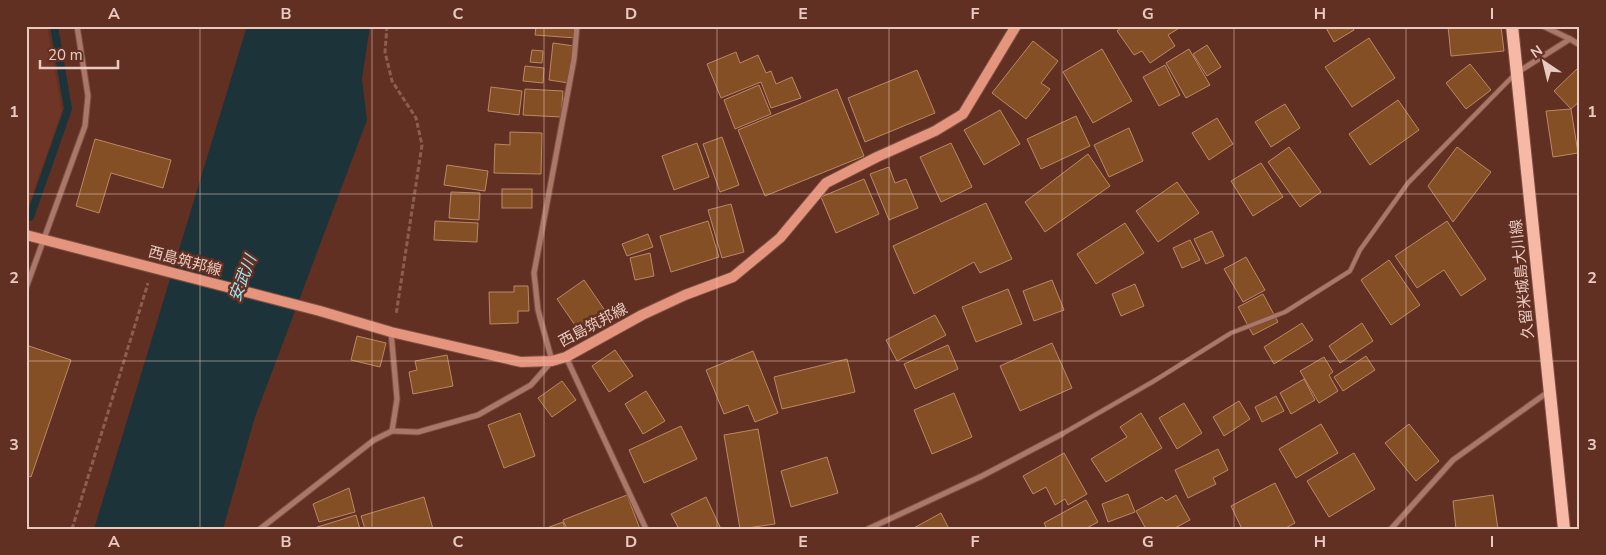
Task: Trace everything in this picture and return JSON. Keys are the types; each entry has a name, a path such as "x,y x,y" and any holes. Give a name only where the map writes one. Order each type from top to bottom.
{"main road":[{"name":"西島筑邦線","path":"26,235 320,311 391,332 521,362 552,361 566,358 642,315 686,295 733,277 780,238 826,183 877,157 935,131 963,114 1016,26"},
{"name":"久留米城島大川線","path":"1512,26 1564,529"}],"street":[{"path":"26,288 85,126 88,96 77,26"},
{"path":"260,529 374,440 392,431 418,432 478,416 531,385 552,361 538,310 534,273 572,69 577,26"},
{"path":"1543,26 1580,45"},
{"path":"1517,72 1570,39"},
{"path":"391,332 396,399 392,431"},
{"path":"566,358 646,529"},
{"path":"1391,529 1453,460 1550,391"},
{"path":"868,529 982,476 1062,434"}],"lane":[{"path":"1062,434 1154,381 1231,333 1285,312 1350,271 1360,250 1408,183 1517,72"}],"path":[{"path":"387,26 385,52 392,81 416,118 422,145 395,318 391,332"},
{"path":"72,529 153,268"}],"shaded area":[{"path":"26,26 47,26 62,111 26,212"}],"water":[{"name":"安武川","path":"247,26 370,26 362,79 367,120 255,417 223,529 94,529"}],"building":[{"path":"536,26 577,26 576,38 535,35"},
{"path":"1123,26 1181,27 1168,35 1175,46 1150,63 1142,51 1134,55 1117,31"},
{"path":"1325,26 1352,26 1354,30 1334,42"},
{"path":"1448,26 1501,26 1504,51 1451,56"},
{"path":"1369,38 1395,78 1352,107 1325,67"},
{"path":"1033,41 1058,61 1041,83 1050,89 1026,119 992,93"},
{"path":"553,43 574,46 569,83 549,80"},
{"path":"1207,45 1221,67 1207,76 1193,54"},
{"path":"1102,49 1132,101 1093,123 1063,72"},
{"path":"1189,49 1210,85 1186,98 1166,63"},
{"path":"532,50 543,51 542,63 530,62"},
{"path":"736,52 740,63 758,55 766,73 771,71 776,84 792,77 801,98 771,108 761,82 721,98 707,64"},
{"path":"1470,64 1491,90 1466,109 1446,83"},
{"path":"1165,65 1180,95 1159,106 1143,77"},
{"path":"525,66 544,68 543,83 523,81"},
{"path":"1580,66 1580,101 1571,109 1554,91"},
{"path":"917,70 935,113 865,142 848,98"},
{"path":"759,85 771,114 735,129 724,100"},
{"path":"491,87 522,91 519,115 488,111"},
{"path":"525,89 563,91 561,117 523,115"},
{"path":"837,89 864,156 765,196 738,130"},
{"path":"1398,100 1419,130 1370,165 1349,134"},
{"path":"1285,104 1300,128 1271,147 1255,122"},
{"path":"1571,109 1578,153 1553,157 1546,111"},
{"path":"1000,110 1020,144 984,165 964,130"},
{"path":"1076,116 1090,146 1041,169 1027,139"},
{"path":"1217,118 1233,144 1209,160 1192,133"},
{"path":"1129,128 1143,161 1109,177 1094,145"},
{"path":"510,132 542,133 541,174 494,173 495,144 510,145"},
{"path":"722,137 739,185 720,192 703,144"},
{"path":"95,139 171,160 163,188 111,173 99,213 76,206"},
{"path":"697,143 709,177 674,190 662,156"},
{"path":"951,143 972,187 941,202 920,157"},
{"path":"1289,147 1321,192 1300,207 1268,162"},
{"path":"1457,147 1491,172 1453,222 1428,186"},
{"path":"1088,154 1110,186 1045,232 1025,202"},
{"path":"1261,163 1283,197 1253,216 1231,181"},
{"path":"447,165 488,171 485,191 444,185"},
{"path":"889,167 895,183 906,179 918,208 889,220 870,174"},
{"path":"864,179 879,214 836,233 821,197"},
{"path":"1177,182 1199,213 1158,242 1136,211"},
{"path":"502,189 532,189 532,208 502,208"},
{"path":"451,192 480,193 479,220 449,218"},
{"path":"986,203 1012,259 980,273 974,262 914,294 893,246"},
{"path":"731,204 744,252 722,258 708,210"},
{"path":"435,221 478,223 477,242 434,240"},
{"path":"708,221 719,257 671,272 660,236"},
{"path":"1447,221 1486,279 1461,296 1444,270 1417,288 1395,256"},
{"path":"1125,223 1144,253 1096,284 1077,254"},
{"path":"1212,231 1224,256 1206,264 1194,239"},
{"path":"648,234 653,247 627,256 622,244"},
{"path":"1190,240 1200,260 1182,268 1173,248"},
{"path":"650,253 654,276 635,280 630,258"},
{"path":"1246,257 1265,290 1243,302 1224,269"},
{"path":"1389,260 1420,305 1391,325 1361,280"},
{"path":"584,280 606,312 579,331 557,299"},
{"path":"1052,280 1064,310 1034,321 1023,291"},
{"path":"1135,284 1144,306 1121,316 1112,294"},
{"path":"514,286 528,286 529,311 518,311 518,323 490,324 489,292 514,292"},
{"path":"1008,289 1022,324 976,342 962,307"},
{"path":"1263,294 1278,322 1253,335 1238,307"},
{"path":"935,315 946,335 897,361 886,340"},
{"path":"1302,323 1313,340 1274,364 1264,347"},
{"path":"1362,323 1373,341 1340,363 1329,346"},
{"path":"357,336 386,343 380,367 351,360"},
{"path":"1052,343 1072,388 1020,411 1000,366"},
{"path":"948,345 958,369 915,389 904,364"},
{"path":"29,346 71,360 31,477 26,475 26,354"},
{"path":"615,350 633,376 609,392 592,366"},
{"path":"753,351 778,413 755,422 748,405 724,414 706,370"},
{"path":"447,355 453,386 413,394 409,372 417,370 415,361"},
{"path":"1366,356 1375,370 1343,391 1334,377"},
{"path":"1324,357 1333,372 1329,375 1338,391 1319,403 1300,371"},
{"path":"847,359 855,392 782,409 774,377"},
{"path":"1304,379 1315,400 1291,414 1280,393"},
{"path":"562,381 576,400 552,417 538,398"},
{"path":"646,391 665,421 643,434 625,404"},
{"path":"954,393 972,437 932,454 914,410"},
{"path":"1276,396 1284,411 1262,422 1255,407"},
{"path":"1239,401 1250,419 1224,436 1213,417"},
{"path":"1184,403 1202,433 1177,449 1159,418"},
{"path":"520,413 535,456 504,468 488,425"},
{"path":"1141,413 1162,448 1106,482 1091,459 1127,437 1120,427"},
{"path":"1321,424 1338,453 1296,478 1279,449"},
{"path":"1409,424 1439,461 1416,481 1385,443"},
{"path":"681,426 697,459 644,483 629,450"},
{"path":"758,429 775,524 740,529 724,435"},
{"path":"1218,449 1228,470 1213,478 1216,484 1188,498 1175,470"},
{"path":"1064,453 1087,494 1068,505 1065,499 1055,505 1046,487 1033,494 1023,476"},
{"path":"1354,453 1375,489 1329,517 1307,481"},
{"path":"827,457 838,493 791,507 781,471"},
{"path":"1275,483 1295,523 1284,529 1242,529 1231,506"},
{"path":"349,488 355,512 319,522 313,504"},
{"path":"1128,494 1135,512 1108,522 1102,504"},
{"path":"627,495 640,529 567,529 563,520"},
{"path":"1176,495 1190,520 1173,529 1146,529 1136,511 1162,497 1166,501"},
{"path":"1493,495 1498,529 1456,529 1453,501"},
{"path":"424,497 433,529 365,529 361,516"},
{"path":"706,497 721,529 679,529 671,514"},
{"path":"1086,500 1098,522 1085,529 1047,529 1044,523"},
{"path":"941,513 949,529 912,529"},
{"path":"356,515 360,529 311,529"},
{"path":"563,522 565,529 544,529"}],"waterway":[{"path":"30,217 68,109 54,26"}]}
